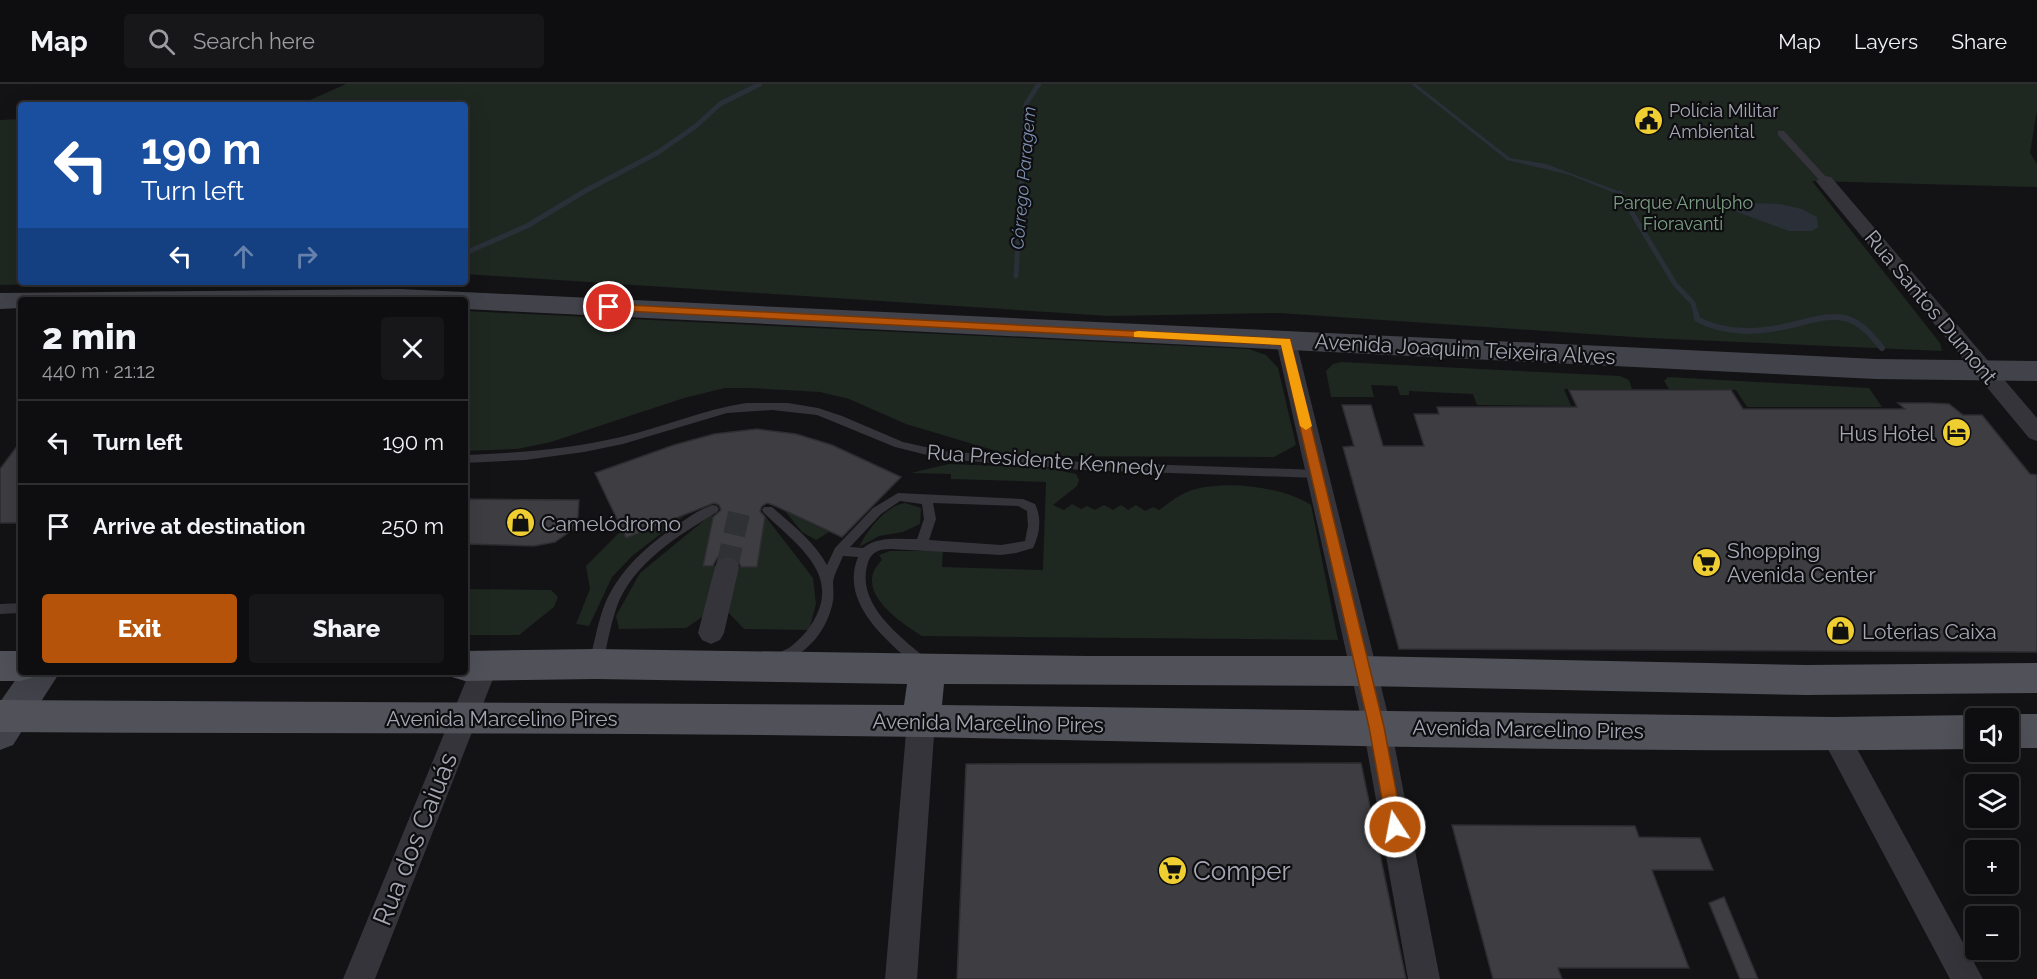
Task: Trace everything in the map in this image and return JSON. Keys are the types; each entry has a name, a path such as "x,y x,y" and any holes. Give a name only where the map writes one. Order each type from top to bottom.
{"main road":[{"path":"0,300 18,300"},
{"name":"Avenida Joaquim Teixeira Alves","path":"468,301 1876,369 2037,371"},
{"path":"475,666 596,664 1363,671 1806,680 2037,678"},
{"path":"0,666 18,666"},
{"path":"921,721 928,668"},
{"path":"4,722 40,675"},
{"name":"Avenida Marcelino Pires","path":"4,722 464,717 1834,734 1965,732"},
{"path":"2019,732 2037,731"}],"street":[{"name":"Rua Santos Dumont","path":"1825,181 2037,433"},
{"path":"1286,341 1377,727 1424,979"},
{"path":"711,633 727,567"},
{"name":"Rua dos Caiuás","path":"359,979 464,717 475,666"},
{"path":"901,979 921,721"},
{"path":"1834,734 1967,979"}],"lane":[{"path":"1782,133 1825,181"},
{"name":"Rua Presidente Kennedy","path":"468,459 509,459 574,451 625,440 722,410 773,406 795,407 825,414 902,446 950,457 1047,461 1082,466 1318,474"},
{"path":"921,543 928,533 931,509 923,496"},
{"path":"759,666 792,654 810,637 825,615 827,582 840,551 886,502 898,497 923,496 1018,502 1031,507 1034,513 1032,539 1029,545 1023,548 996,550 921,543 884,544 873,547 866,553 858,582 863,603 902,646 928,668"},
{"path":"596,664 610,606 630,574 658,545 713,509"},
{"path":"768,510 819,560 827,582"},
{"path":"840,551 866,553"},
{"path":"0,609 18,608"}],"green space":[{"name":"Parque Arnulpho Fioravanti","path":"346,84 2037,84 2037,110 2030,153 2037,164 2037,187 1812,181 1940,343 1942,351 1648,338 1279,313 1109,316 468,274 468,102 306,102"},
{"path":"18,119 18,285 0,285 0,120"},
{"path":"468,311 1249,349 1266,355 1278,368 1296,445 1274,457 1013,456 906,424 849,399 820,392 725,388 684,398 551,442 517,449 468,451"},
{"path":"1341,362 1620,376 1629,380 1632,389 1564,389 1571,406 1477,405 1473,394 1409,391 1409,395 1400,395 1397,386 1371,385 1374,397 1331,397 1326,371 1333,364"},
{"path":"1668,377 1869,388 1882,407 1747,407 1736,390 1669,389 1664,381"},
{"path":"949,464 1046,468 1076,474 1079,480 1077,486 1053,505 1064,510 1072,504 1081,509 1087,506 1095,510 1104,505 1113,510 1121,505 1128,510 1136,505 1145,511 1153,507 1159,510 1187,492 1201,488 1233,485 1268,489 1299,498 1311,505 1338,640 922,636 892,614 875,594 872,583 874,571 882,560 879,555 890,551 943,551 942,567 1043,570 1046,482 951,479 951,474 911,473"},
{"path":"905,503 921,508 920,524 903,532 879,536 859,547 867,533 884,514"},
{"path":"785,511 829,532 816,540 802,532"},
{"path":"713,513 703,566 718,566 708,613 686,628 619,629 616,616 640,573"},
{"path":"684,516 632,556 612,577 589,626 576,624 590,589 586,566 622,530 626,538"},
{"path":"765,516 813,578 816,604 809,630 744,629 727,611 736,567 757,567"},
{"path":"468,589 551,590 558,597 554,607 519,635 468,635"}],"shaded area":[{"path":"1411,84 1416,84 1510,158 1546,164 1626,194 1698,201 1780,204 1802,209 1817,217 1818,227 1812,231 1789,231 1729,209 1612,192 1570,175 1507,160"}],"building":[{"name":"Shopping Avenida Center","path":"1569,390 1731,390 1743,409 1905,409 1898,403 1930,403 1949,404 1963,415 1982,415 2030,474 2037,475 2037,652 1399,649 1343,447 1354,446 1342,405 1371,405 1383,446 1424,446 1414,414 1439,414 1437,407 1577,407"},
{"path":"757,429 796,434 832,445 901,477 842,537 773,505 767,503 762,506 760,511 765,517 757,567 741,567 737,558 728,555 717,558 713,566 703,566 713,517 721,510 719,505 714,503 626,538 595,473 674,445 714,434"},
{"path":"18,445 18,523 0,523 0,469"},
{"name":"Camelódromo","path":"468,499 579,500 578,516 572,530 555,542 534,546 468,544"},
{"name":"Comper","path":"1361,763 1406,979 957,979 966,764"},
{"path":"1452,825 1635,826 1639,837 1700,838 1713,870 1652,870 1689,968 1558,968 1562,979 1493,979"},
{"path":"1724,897 1758,979 1740,979 1709,903"}],"waterway":[{"path":"468,252 527,226 585,191 657,153 696,126 720,104 760,84"},
{"name":"Córrego Paragem","path":"1016,276 1026,104 1039,84"},
{"path":"1620,193 1675,284 1693,303 1696,315"},
{"path":"1696,313 1697,319 1707,324 1741,331 1776,328 1827,317 1843,318 1860,325 1882,348"}],"tunnel":[{"path":"727,567 741,504"}],"slow traffic":[{"path":"1138,334 1286,341 1306,426"}],"place":[{"name":"Polícia Militar Ambiental","path":"1648,120"},
{"name":"Hus Hotel","path":"1956,433"},
{"name":"Camelódromo","path":"520,523"},
{"name":"Shopping Avenida Center","path":"1706,562"},
{"name":"Loterias Caixa","path":"1841,631"},
{"name":"Comper","path":"1172,871"}],"route":[{"path":"609,307 1286,341 1377,727 1395,827"}]}
